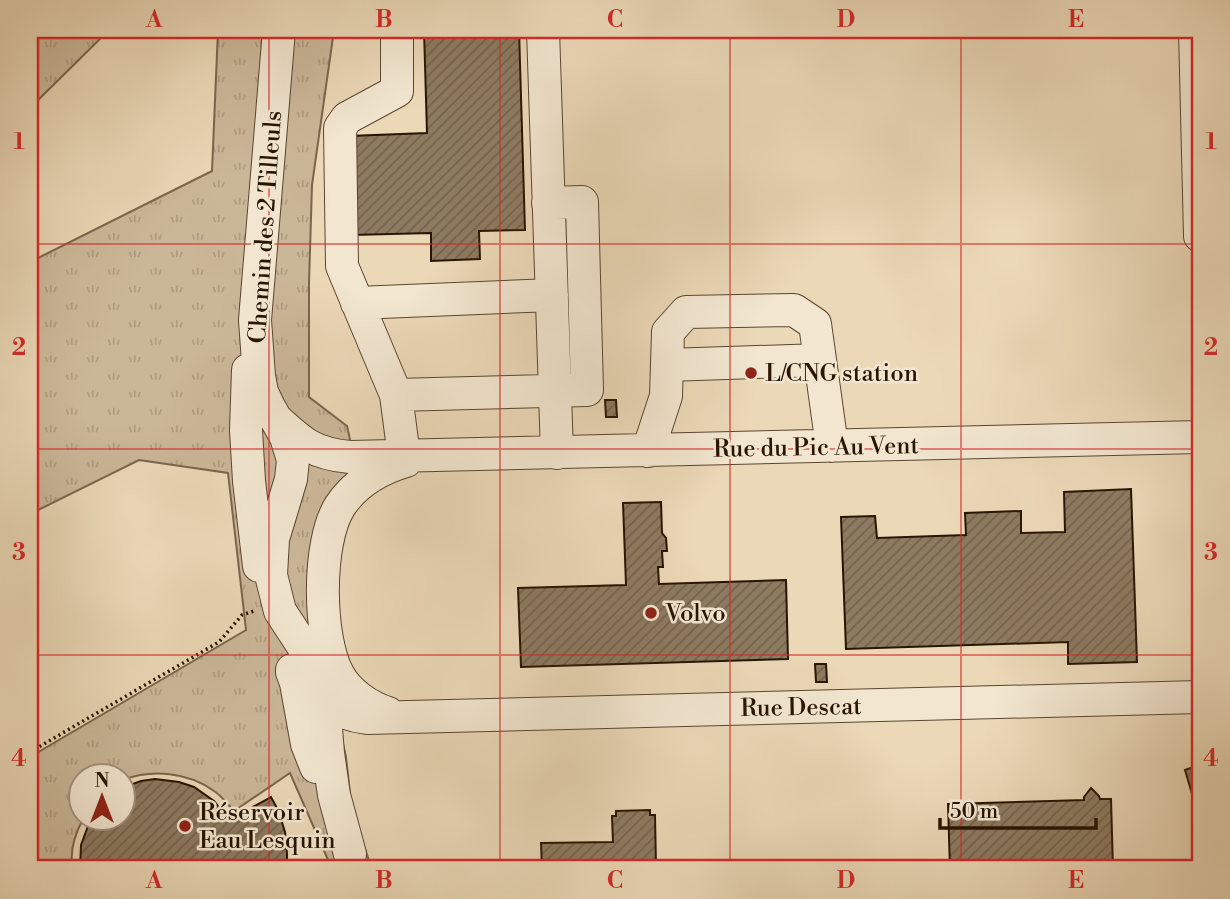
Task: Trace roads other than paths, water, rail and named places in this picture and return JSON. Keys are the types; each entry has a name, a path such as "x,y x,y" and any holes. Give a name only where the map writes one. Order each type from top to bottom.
{"street":[{"name":"Chemin des 2 Tilleuls","path":"279,30 255,320 260,384 265,399 293,439"},
{"path":"397,30 397,91 347,118 340,128 342,266 396,395 417,456"},
{"path":"543,30 557,453"},
{"path":"1195,30 1200,236"},
{"path":"396,395 587,390 582,202 548,203"},
{"path":"357,303 552,295"},
{"path":"648,451 666,396 668,332 686,312 794,310 815,324 832,446"},
{"path":"255,320 246,430 260,572 277,636 296,683 307,744 322,762 353,861"},
{"path":"667,354 818,349"},
{"name":"Rue du Pic Au Vent","path":"293,439 332,455 350,457 1200,437"},
{"path":"249,481 263,462 293,439"},
{"path":"293,439 292,472 273,539 271,575 281,611 316,668 324,703 322,762"},
{"name":"Rue du Pic Au Vent","path":"325,618 323,560 331,528 340,507 356,486 371,476 417,456"},
{"name":"Rue Descat","path":"325,618 329,651 339,677 355,695 369,704 402,717"},
{"name":"Rue Descat","path":"292,670 298,680 324,703 359,717 1200,697"}],"place":[{"name":"L/CNG station","path":"751,373"},
{"name":"Volvo","path":"651,613"},
{"name":"Réservoir Eau Lesquin","path":"185,826"}]}
